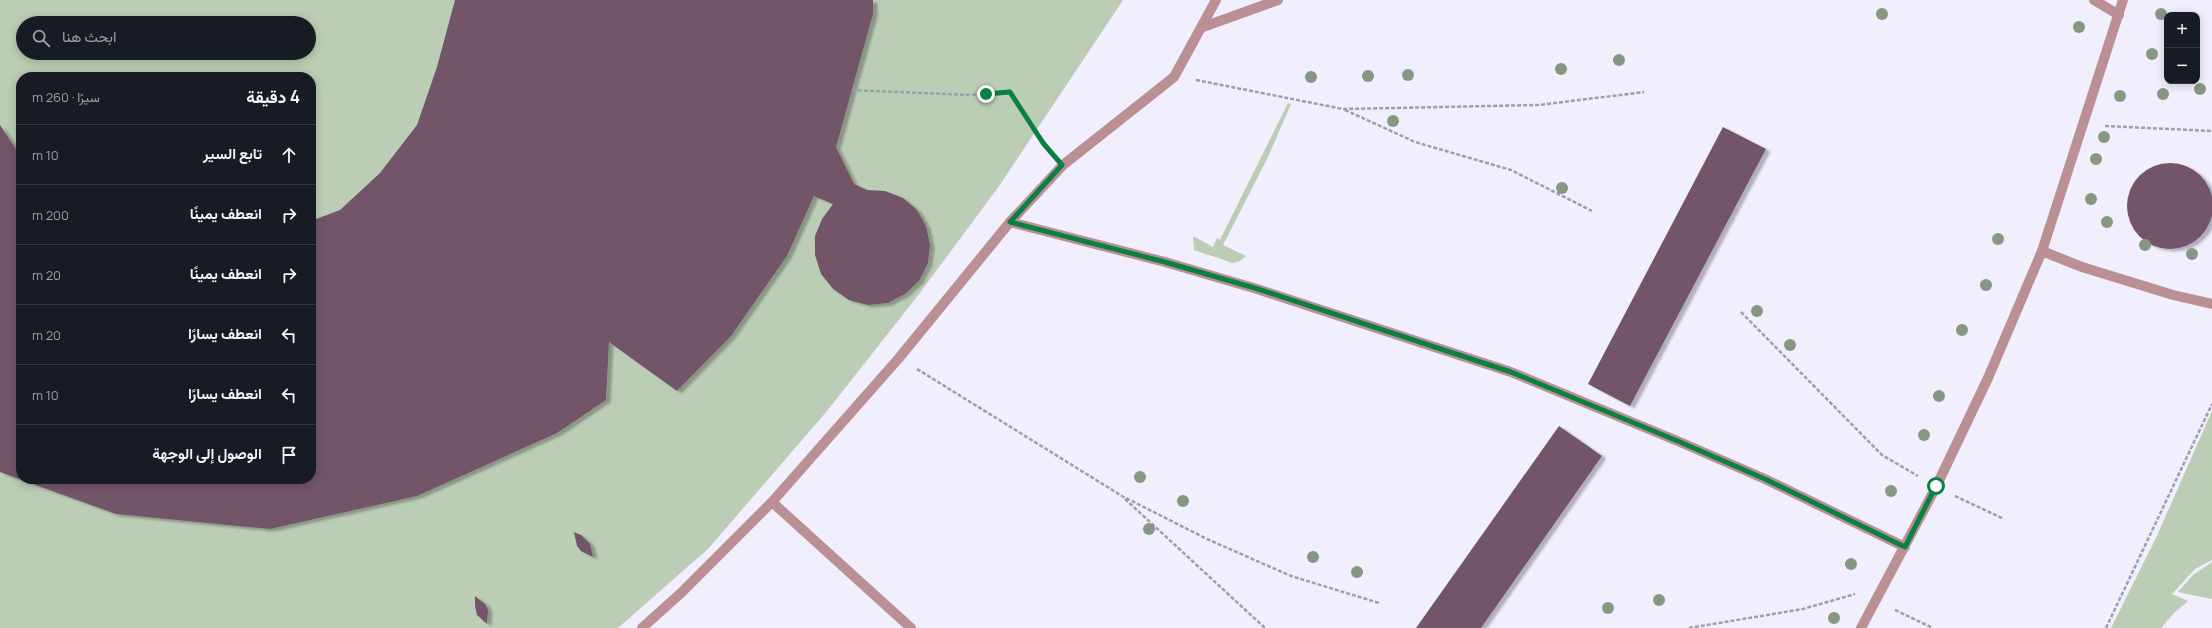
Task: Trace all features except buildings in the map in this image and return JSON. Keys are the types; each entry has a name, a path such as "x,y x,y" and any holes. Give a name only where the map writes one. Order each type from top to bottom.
{"lane":[{"path":"642,628 681,593 772,502 899,358 1010,222 1062,165 1174,77 1216,0"},
{"path":"1202,27 1278,0"},
{"path":"2094,0 2119,15"},
{"path":"1861,628 1936,486 1988,378 2042,251 2123,0"},
{"path":"1010,222 1165,262 1258,289 1511,372 1694,448 1905,547"},
{"path":"2042,251 2082,266 2173,294 2212,304"},
{"path":"772,502 911,628"}],"path":[{"path":"1174,77 1254,90 1343,109 1415,142 1511,170 1592,211"},
{"path":"852,90 970,95 1010,92 1043,143 1062,165"},
{"path":"1343,109 1539,105 1644,92"},
{"path":"2083,125 2212,131"},
{"path":"1740,312 1882,455 1936,486 2004,519"},
{"path":"899,358 1122,496 1207,539 1291,576 1379,603"},
{"path":"2106,628 2212,404"},
{"path":"1122,496 1265,628"},
{"path":"1689,628 1803,609 1854,593 1876,601 1933,628"}],"green space":[{"path":"0,0 1123,0 997,189 916,298 827,411 708,549 618,628 0,628"},
{"path":"1288,103 1291,104 1268,157 1223,245 1246,256 1240,261 1233,263 1194,250 1193,236 1213,247 1217,238 1220,240"},
{"path":"2212,411 2212,560 2195,569 2172,594 2188,601 2174,613 2161,628 2111,628 2156,538"},
{"path":"2212,562 2212,599 2178,592 2193,575"}],"route":[{"path":"986,94 1010,92 1043,143 1062,165 1010,222 1165,262 1258,289 1511,372 1765,479 1905,547 1936,486"}]}
